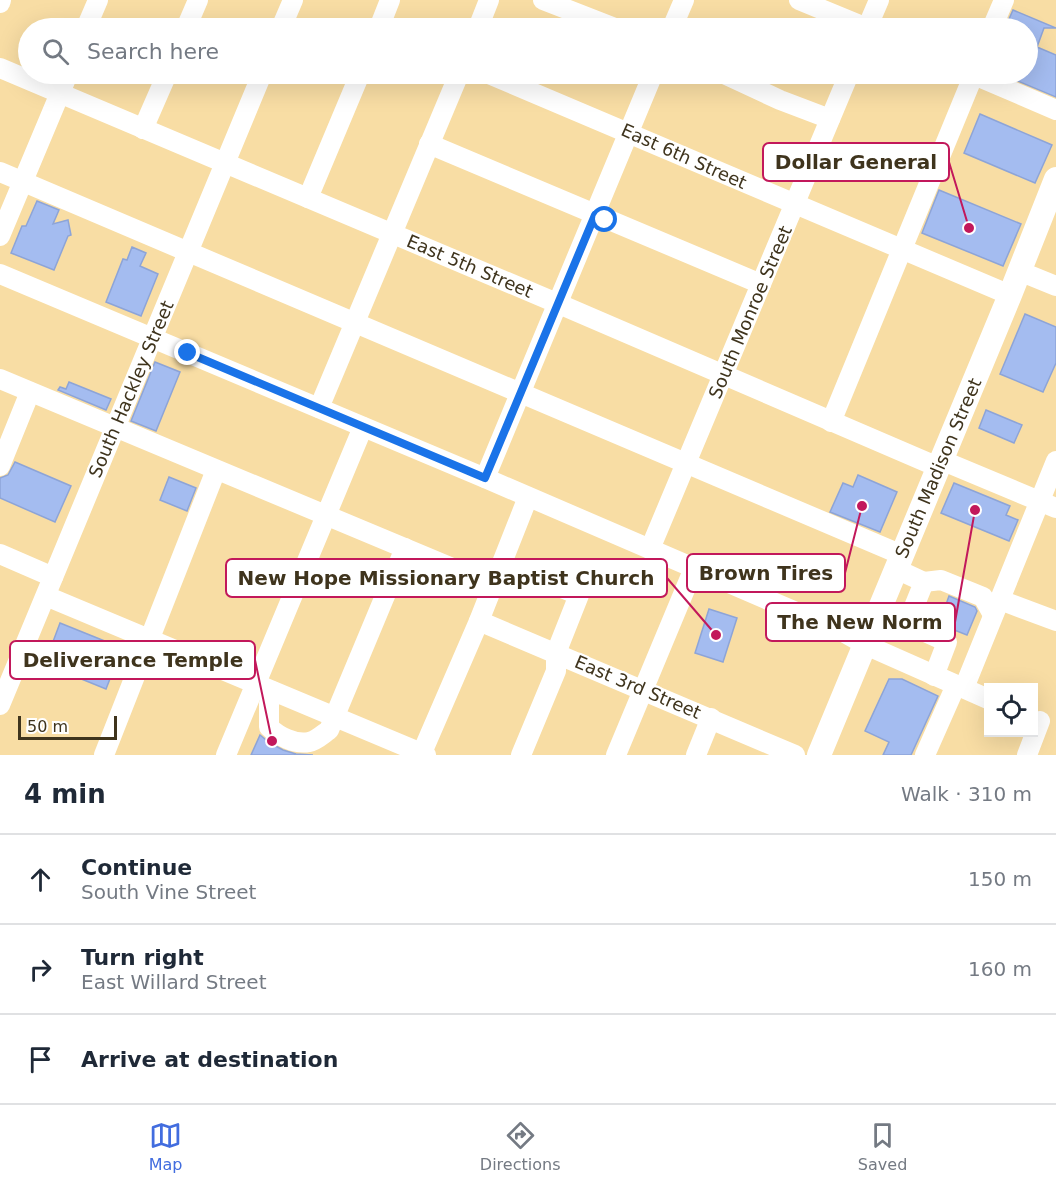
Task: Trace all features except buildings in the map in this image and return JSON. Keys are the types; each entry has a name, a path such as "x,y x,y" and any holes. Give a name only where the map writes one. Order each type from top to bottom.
{"main road":[{"name":"South Madison Street","path":"819,755 1056,179"}],"street":[{"path":"90,18 98,0"},
{"path":"190,18 198,0"},
{"path":"383,18 390,0"},
{"path":"482,18 489,0"},
{"path":"543,0 589,18"},
{"path":"676,18 684,0"},
{"path":"799,0 843,18"},
{"path":"871,18 879,0"},
{"path":"996,18 1004,0"},
{"path":"283,18 287,2"},
{"name":"East 5th Street","path":"0,68 18,76"},
{"name":"East 5th Street","path":"38,84 724,374 831,422 1048,505"},
{"path":"0,236 64,84"},
{"path":"143,129 163,84"},
{"name":"South Hackley Street","path":"0,705 258,84"},
{"path":"308,198 356,84"},
{"path":"319,408 455,84"},
{"name":"East 6th Street","path":"513,84 1010,295"},
{"path":"485,478 649,84"},
{"path":"746,84 830,119"},
{"name":"South Monroe Street","path":"650,549 845,84"},
{"path":"831,422 969,84"},
{"path":"996,84 1056,110"},
{"path":"429,144 761,285"},
{"path":"0,172 686,462 899,562 924,582 941,580 983,597 996,608 1056,621"},
{"path":"1019,271 1056,286"},
{"path":"0,274 485,478 845,633 866,645 984,697"},
{"path":"0,379 493,585"},
{"path":"0,466 30,392"},
{"path":"226,755 264,688 326,516 363,427"},
{"path":"926,755 1048,505 1056,460"},
{"path":"104,755 216,470"},
{"path":"46,596 264,688 332,724 423,754 528,497"},
{"path":"319,755 405,548"},
{"path":"0,554 53,577"},
{"path":"502,564 579,595 556,653 556,671 521,755"},
{"path":"616,755 694,568"},
{"path":"907,624 924,582"},
{"path":"879,608 947,642 934,675"},
{"name":"East 3rd Street","path":"479,621 795,755"},
{"path":"264,688 269,704 269,727 278,735 309,742 332,724"},
{"path":"696,755 711,718"},
{"path":"1027,755 1043,722"}],"place":[{"name":"Dollar General","path":"969,228"},
{"name":"Brown Tires","path":"862,506"},
{"name":"The New Norm","path":"975,510"},
{"name":"New Hope Missionary Baptist Church","path":"716,635"},
{"name":"Deliverance Temple","path":"272,741"}],"route":[{"path":"188,353 485,478 595,215 605,220"}]}
